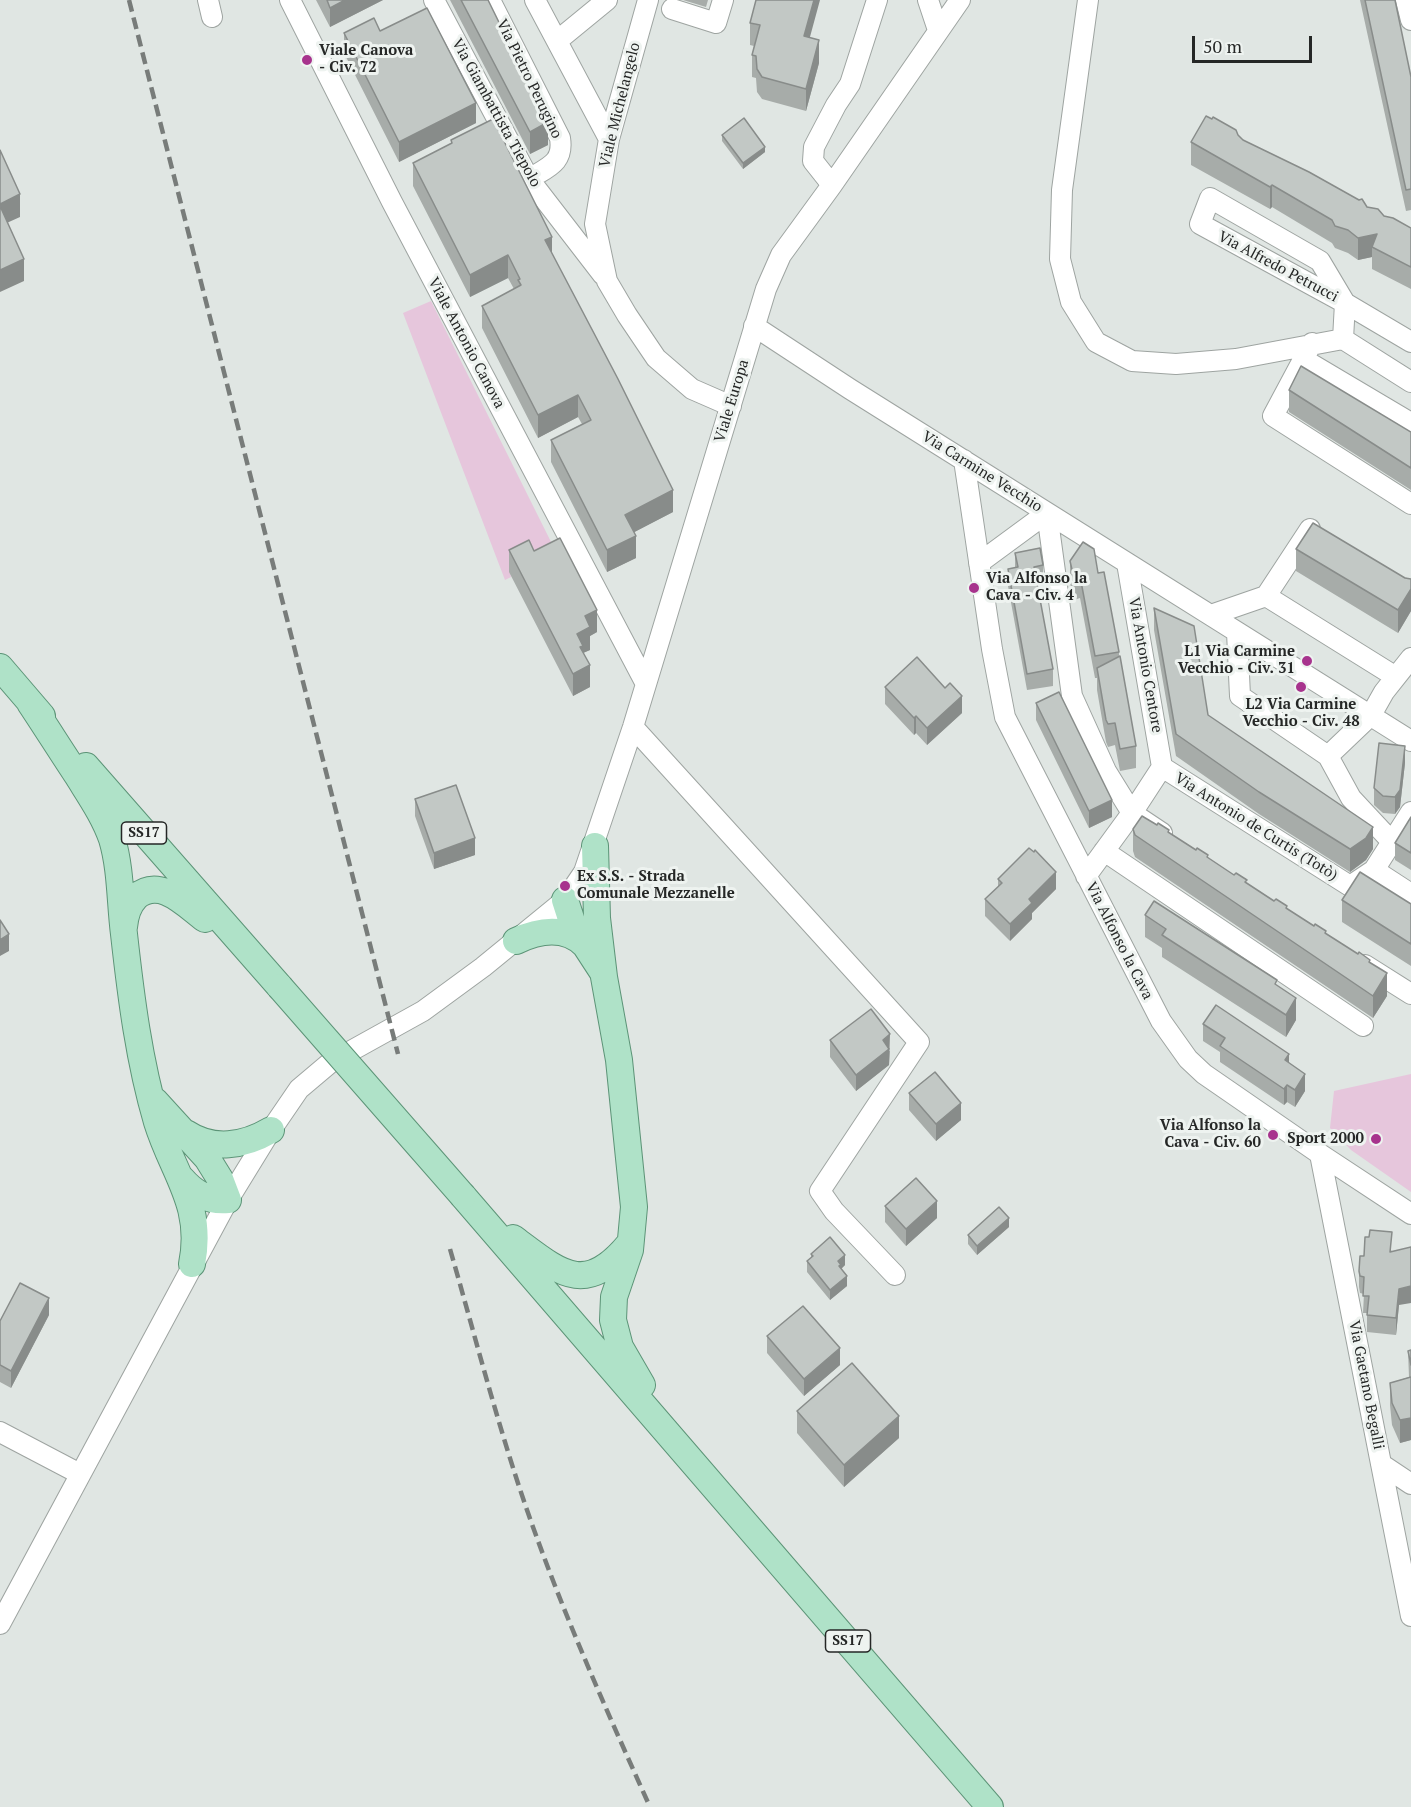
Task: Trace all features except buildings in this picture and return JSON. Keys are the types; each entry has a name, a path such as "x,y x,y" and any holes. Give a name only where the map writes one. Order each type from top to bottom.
{"main road":[{"name":"SS17","path":"0,668 469,1203 990,1807"},
{"path":"30,702 108,828 116,858 139,1042 151,1096 166,1146 189,1196 194,1219 195,1245 192,1264"},
{"path":"594,846 595,891 592,939 604,977 619,1060 633,1187 634,1218 631,1241 628,1258 614,1297 615,1332 635,1374 705,1477"},
{"path":"124,933 126,915 132,902 149,890 164,891 182,901 258,963"},
{"path":"564,900 571,921 592,939"},
{"path":"516,941 533,934 551,931 568,934 578,939 592,939"},
{"path":"151,1096 166,1115 201,1150 214,1168 228,1200 215,1200 203,1196 182,1179"},
{"path":"183,1131 196,1139 218,1145 242,1142 271,1130"},
{"path":"469,1203 544,1261 571,1275 587,1275 600,1271 614,1262 631,1241"}],"street":[{"name":"Viale Antonio Canova","path":"290,0 398,212 646,684"},
{"name":"Via Giambattista Tiepolo","path":"434,0 530,179 607,280"},
{"name":"Via Pietro Perugino","path":"490,0 560,138 562,151 557,161 530,179"},
{"path":"535,0 609,139"},
{"path":"557,41 607,0"},
{"name":"Viale Michelangelo","path":"648,0 609,139 595,224 607,280 656,358 692,390 731,406"},
{"path":"672,9 717,23 723,0"},
{"path":"832,185 813,161 814,147 850,84 877,0"},
{"path":"928,0 938,30"},
{"name":"Viale Europa","path":"0,1624 192,1264 228,1200 299,1089 319,1070 343,1054 423,1011 516,941 564,900 584,872 633,727 766,289 781,255 960,0"},
{"path":"1088,0 1062,190 1060,259 1071,302 1096,342 1132,361 1176,364 1308,351 1343,339 1411,382"},
{"path":"1406,0 1411,20"},
{"name":"Via Alfredo Petrucci","path":"1343,339 1345,303 1320,261 1210,198 1200,224 1345,303 1411,342"},
{"name":"Via Carmine Vecchio","path":"754,326 850,390 1237,632 1371,715 1408,732"},
{"path":"1308,351 1411,423"},
{"path":"1308,351 1273,416 1411,504"},
{"name":"Via Alfonso la Cava","path":"964,460 1005,717 1161,1021 1188,1059 1204,1074 1411,1214"},
{"path":"980,563 1047,513 1072,696 1106,771 1132,813 1182,846"},
{"path":"1211,615 1266,596 1310,529 1330,541"},
{"name":"Via Antonio Centore","path":"1127,563 1162,767"},
{"path":"1266,596 1395,677"},
{"path":"1237,632 1240,696 1328,756 1351,798 1392,842"},
{"path":"1328,756 1371,715 1395,677 1411,658"},
{"path":"633,727 919,1042 820,1191 834,1211 895,1275"},
{"path":"1086,876 1162,767"},
{"name":"Via Antonio de Curtis (Totò)","path":"1162,767 1350,886 1374,870"},
{"path":"1411,812 1374,870 1411,894"},
{"path":"1104,851 1363,1026"},
{"path":"1352,956 1411,994"},
{"name":"Via Gaetano Begalli","path":"1320,1154 1411,1616"},
{"path":"0,1432 80,1474"},
{"path":"1381,1464 1411,1484"}],"shaded area":[{"path":"431,301 560,560 510,573 511,577 505,580 403,313"},
{"name":"Sport 2000","path":"1411,1074 1411,1192 1351,1150 1330,1128 1334,1091"}],"railway":[{"path":"129,0 398,1054"},
{"path":"450,1249 501,1430 524,1502 577,1640 650,1807"}],"place":[{"name":"Viale Canova - Civ. 72","path":"307,60"},
{"name":"Via Alfonso la Cava - Civ. 4","path":"974,588"},
{"name":"L1 Via Carmine Vecchio - Civ. 31","path":"1307,661"},
{"name":"L2 Via Carmine Vecchio - Civ. 48","path":"1301,687"},
{"name":"Ex S.S. - Strada Comunale Mezzanelle","path":"565,886"},
{"name":"Via Alfonso la Cava - Civ. 60","path":"1273,1135"},
{"name":"Sport 2000","path":"1376,1139"}]}
